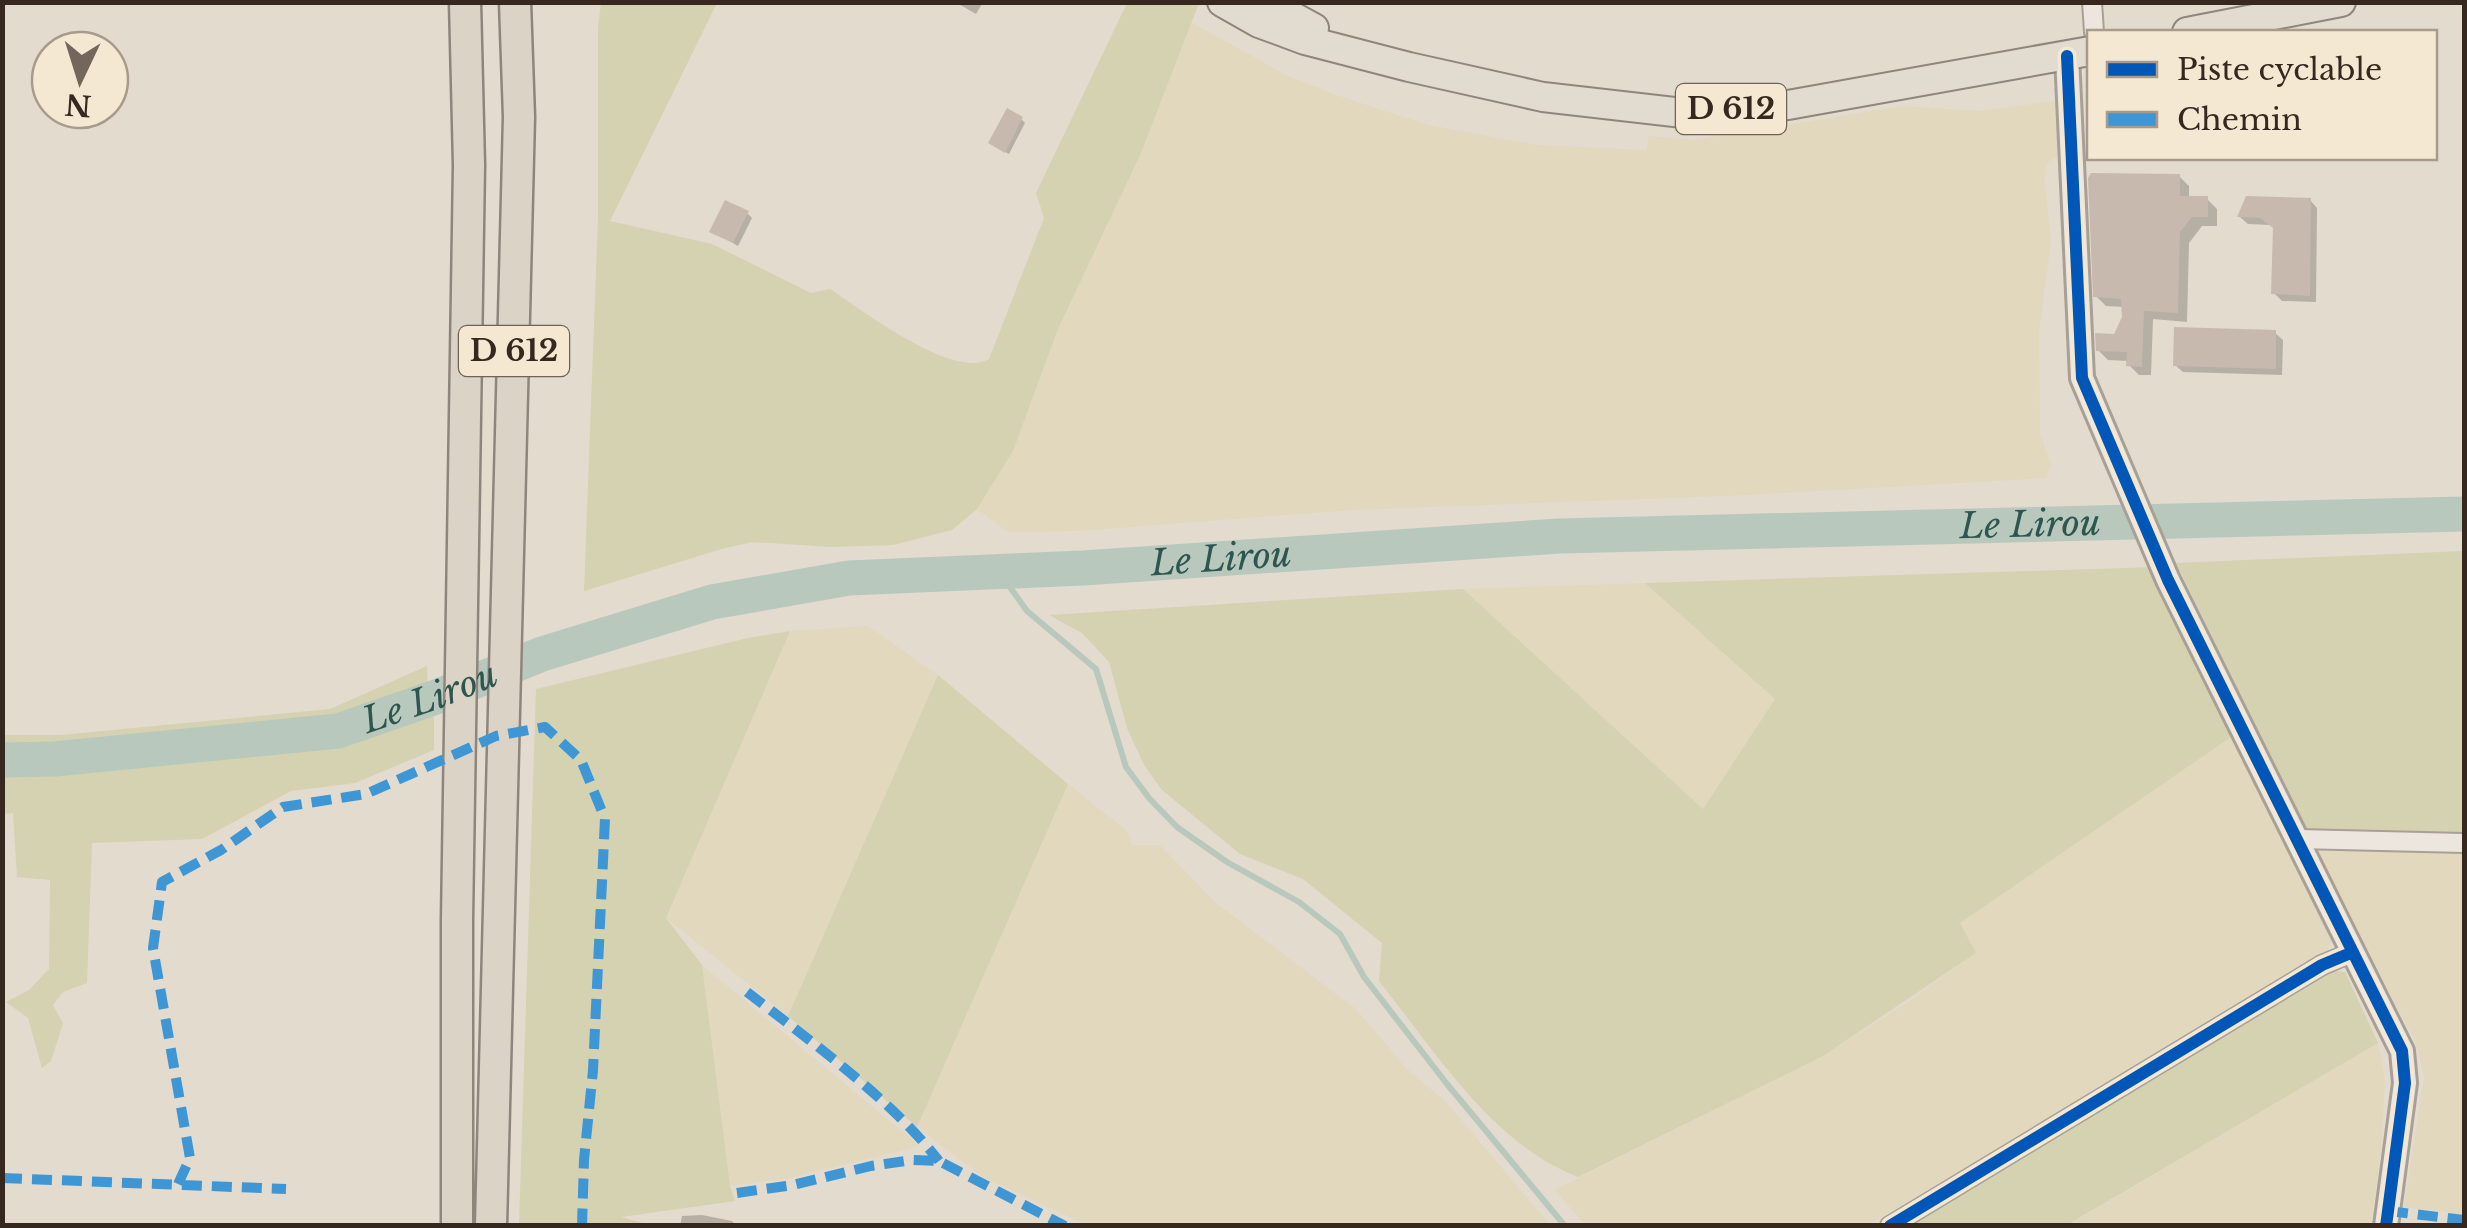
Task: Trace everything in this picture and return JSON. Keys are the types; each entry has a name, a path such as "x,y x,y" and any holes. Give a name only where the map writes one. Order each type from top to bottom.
{"highway":[{"name":"D 612","path":"452,2 458,26 468,165 457,1226"},
{"path":"465,2 468,165"},
{"path":"515,2 519,117"},
{"name":"D 612","path":"490,1226 519,117 533,2"}],"main road":[{"name":"D 612","path":"1222,2 1259,24 1374,58 1542,97 1683,113 1788,105 2078,54"},
{"name":"D 612","path":"1266,2 1374,58"},
{"path":"2197,30 2341,2"}],"street":[{"path":"2092,2 2094,30"},
{"path":"2078,54 2082,378 2168,580 2402,1051 2405,1083 2386,1226"},
{"path":"2298,840 2464,843"},
{"path":"1890,1226 2322,966 2353,952"}],"shaded area":[{"path":"601,3 717,3 610,221 712,244 811,293 830,289 931,352 973,363 989,359 1044,218 1036,193 1127,3 1199,3 1141,153 1058,329 1013,451 977,509 952,530 893,545 831,547 753,542 584,591 598,218"},
{"path":"1191,22 1286,75 1336,95 1429,125 1536,145 1646,150 1649,136 1693,140 1902,106 1979,111 2056,101 2063,152 2047,163 2044,177 2051,240 2039,333 2040,433 2051,465 2046,478 1748,495 1351,510 1079,531 1008,532 977,509 1013,451 1058,329 1141,153"},
{"path":"2464,551 2464,835 2305,832 2176,563"},
{"path":"2157,567 2237,733 1960,923 1976,953 1823,1056 1578,1177 1518,1142 1467,1093 1379,981 1382,943 1303,879 1240,854 1162,790 1144,765 1127,728 1109,662 1082,633 1049,615 1463,589 1703,809 1775,699 1645,583"},
{"path":"1645,583 1775,699 1703,809 1463,589"},
{"path":"868,626 938,675 788,1016 666,918 790,631"},
{"path":"790,631 666,918 702,965 735,1201 621,1217 650,1225 519,1225 536,689"},
{"path":"427,666 428,692 331,725 53,751 3,751 3,735 61,735 330,709"},
{"path":"938,675 1068,784 917,1127 788,1016"},
{"path":"434,706 434,750 355,783 291,791 202,839 92,843 87,983 63,992 53,1005 63,1023 51,1061 42,1068 28,1018 6,1002 29,990 49,969 50,880 17,877 13,813 3,814 3,769 86,767 336,738"},
{"path":"2237,733 2333,935 2326,954 1868,1225 1586,1225 1554,1190 1823,1056 1905,1004 1976,953 1959,923"},
{"path":"1068,784 1128,832 1132,845 1160,845 1216,903 1356,1009 1406,1068 1446,1102 1550,1225 1087,1225 983,1177 917,1127"},
{"path":"2311,847 2464,851 2464,1214 2404,1207 2424,1077 2420,1059 2415,1041"},
{"path":"702,965 920,1146 790,1178 730,1186"},
{"path":"2345,972 2378,1043 2067,1225 1907,1226 2320,975"},
{"path":"2378,1043 2385,1080 2371,1225 2067,1226"}],"building":[{"path":"1007,108 1023,117 1005,153 988,143"},
{"path":"2091,173 2180,174 2180,196 2208,196 2208,217 2192,217 2180,232 2178,313 2144,311 2142,367 2126,366 2127,352 2096,351 2095,333 2114,334 2122,317 2121,299 2093,297 2088,178"},
{"path":"2246,196 2311,198 2310,296 2271,294 2273,228 2260,218 2237,217"},
{"path":"725,200 749,211 733,243 709,232"},
{"path":"2174,327 2276,330 2276,369 2173,366"}],"waterway":[{"name":"Le Lirou","path":"2,760 55,759 338,731 542,654 712,602 849,578 1083,568 1559,536 2464,514"},
{"path":"999,572 1027,611 1096,669 1126,767 1149,798 1177,827 1227,862 1299,902 1340,934 1364,977 1565,1226"}],"marked path":[{"path":"178,1184 190,1158 153,948 162,882 221,850 283,807 366,794 496,736 545,727 581,760 605,819 582,1226"},
{"path":"747,992 874,1093 939,1161"},
{"path":"737,1193 793,1185 871,1166 939,1161 1065,1226"},
{"path":"2,1178 286,1189"},
{"path":"2388,1211 2464,1220"}],"cycle path":[{"path":"2067,56 2082,378 2168,580 2402,1051 2405,1083 2386,1226"},
{"path":"1890,1226 2322,965 2353,952"}]}
